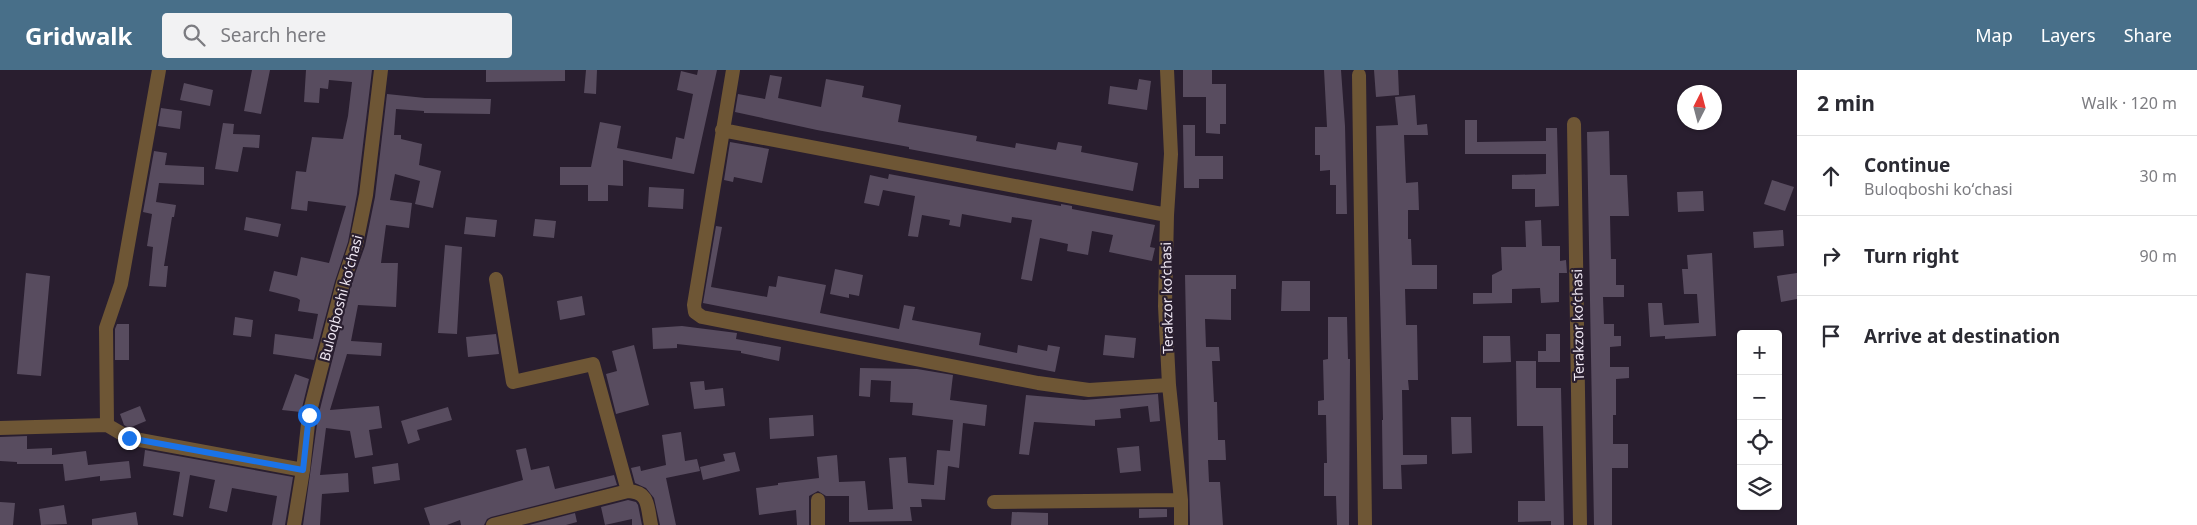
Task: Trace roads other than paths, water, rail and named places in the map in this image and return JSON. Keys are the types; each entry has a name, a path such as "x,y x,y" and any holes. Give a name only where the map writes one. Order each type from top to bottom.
{"street":[{"path":"107,425 106,328 121,284 159,70"},
{"name":"Buloqboshi koʻchasi","path":"294,525 309,415 343,283 356,244 366,195 381,70"},
{"path":"733,70 694,305 696,312 702,317 1038,383 1089,390 1169,386"},
{"name":"Terakzor koʻchasi","path":"1167,70 1171,154 1167,215 1165,306 1169,386 1181,500 1181,525"},
{"path":"1359,75 1365,525"},
{"name":"Terakzor koʻchasi","path":"1574,124 1580,525"},
{"path":"722,130 1167,215"},
{"path":"496,279 513,382 594,364 628,491"},
{"path":"0,428 107,425 129,438 303,470"},
{"path":"493,525 628,491 638,492 644,496 651,525"},
{"path":"818,500 818,525"},
{"path":"994,502 1181,500"}]}
